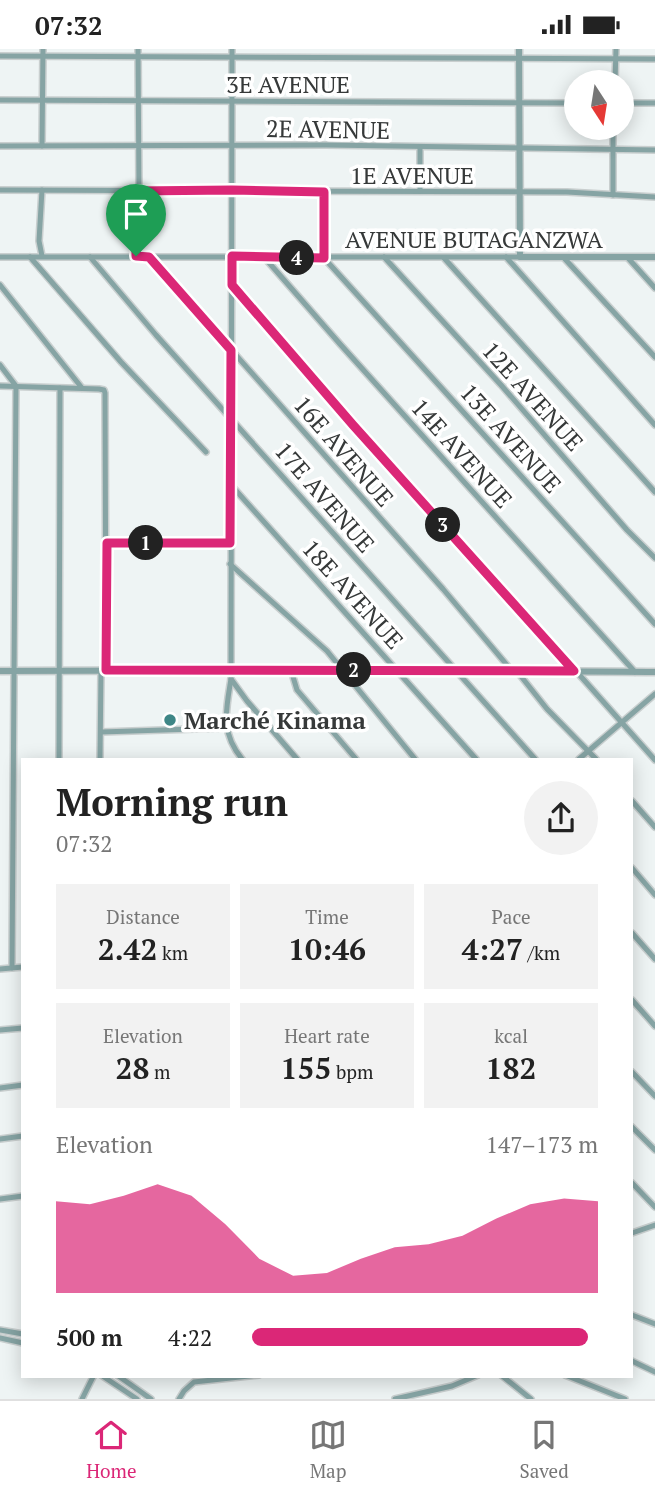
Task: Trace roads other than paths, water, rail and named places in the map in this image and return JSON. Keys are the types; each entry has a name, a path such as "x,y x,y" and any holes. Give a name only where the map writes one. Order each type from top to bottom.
{"street":[{"path":"42,146 43,49"},
{"path":"327,49 327,58"},
{"path":"519,49 520,257"},
{"path":"616,49 616,70"},
{"path":"136,256 138,52"},
{"path":"0,56 232,52 327,58 655,59"},
{"path":"232,52 231,679 226,728 233,749 241,758"},
{"name":"3E AVENUE","path":"0,100 564,103"},
{"path":"634,103 655,103"},
{"path":"613,140 613,195"},
{"name":"2E AVENUE","path":"0,146 326,145 655,150"},
{"path":"420,148 420,191"},
{"name":"1E AVENUE","path":"0,190 420,191 520,194 567,192 655,197"},
{"path":"41,190 39,241 42,257"},
{"path":"324,192 324,258"},
{"name":"AVENUE BUTAGANZWA","path":"0,257 655,257"},
{"path":"30,257 121,362 206,452"},
{"name":"17E AVENUE","path":"90,257 156,335 534,758"},
{"name":"16E AVENUE","path":"149,257 547,709 595,758"},
{"name":"14E AVENUE","path":"264,257 635,671"},
{"name":"12E AVENUE","path":"384,257 655,558"},
{"path":"444,257 655,492"},
{"path":"506,257 655,425"},
{"name":"13E AVENUE","path":"324,258 655,624"},
{"path":"564,258 655,357"},
{"path":"628,258 655,288"},
{"path":"0,285 82,388"},
{"path":"232,285 353,425 655,760"},
{"path":"0,365 16,386 12,968"},
{"path":"0,386 82,388 104,390 106,393 107,543 100,758"},
{"path":"59,758 61,387"},
{"name":"18E AVENUE","path":"230,485 474,758"},
{"path":"107,543 230,543"},
{"path":"230,564 327,651 414,758"},
{"path":"291,670 297,690 355,758"},
{"path":"0,671 655,672"},
{"path":"231,679 296,758"},
{"path":"580,758 655,694"},
{"path":"101,732 226,728"},
{"path":"633,802 655,827"},
{"path":"633,869 655,895"},
{"path":"633,934 655,959"},
{"path":"0,969 21,967"},
{"path":"633,1001 655,1026"},
{"path":"0,1030 21,1028"},
{"path":"633,1073 655,1096"},
{"path":"0,1088 21,1085"},
{"path":"633,1127 655,1150"},
{"path":"0,1139 21,1136"},
{"path":"633,1184 655,1207"},
{"path":"0,1199 21,1196"},
{"path":"633,1233 655,1225"},
{"path":"633,1315 655,1324"},
{"path":"0,1331 21,1334"},
{"path":"0,1338 21,1343"},
{"path":"633,1361 655,1371"},
{"path":"82,1399 92,1378"},
{"path":"106,1378 137,1399"},
{"path":"121,1378 151,1399"},
{"path":"179,1399 194,1382 231,1378"},
{"path":"396,1399 424,1396 473,1378"},
{"path":"505,1378 531,1399"},
{"path":"572,1378 625,1399"}],"waterway":[{"path":"457,668 468,669"}],"place":[{"name":"Marché Kinama","path":"170,720"}]}
